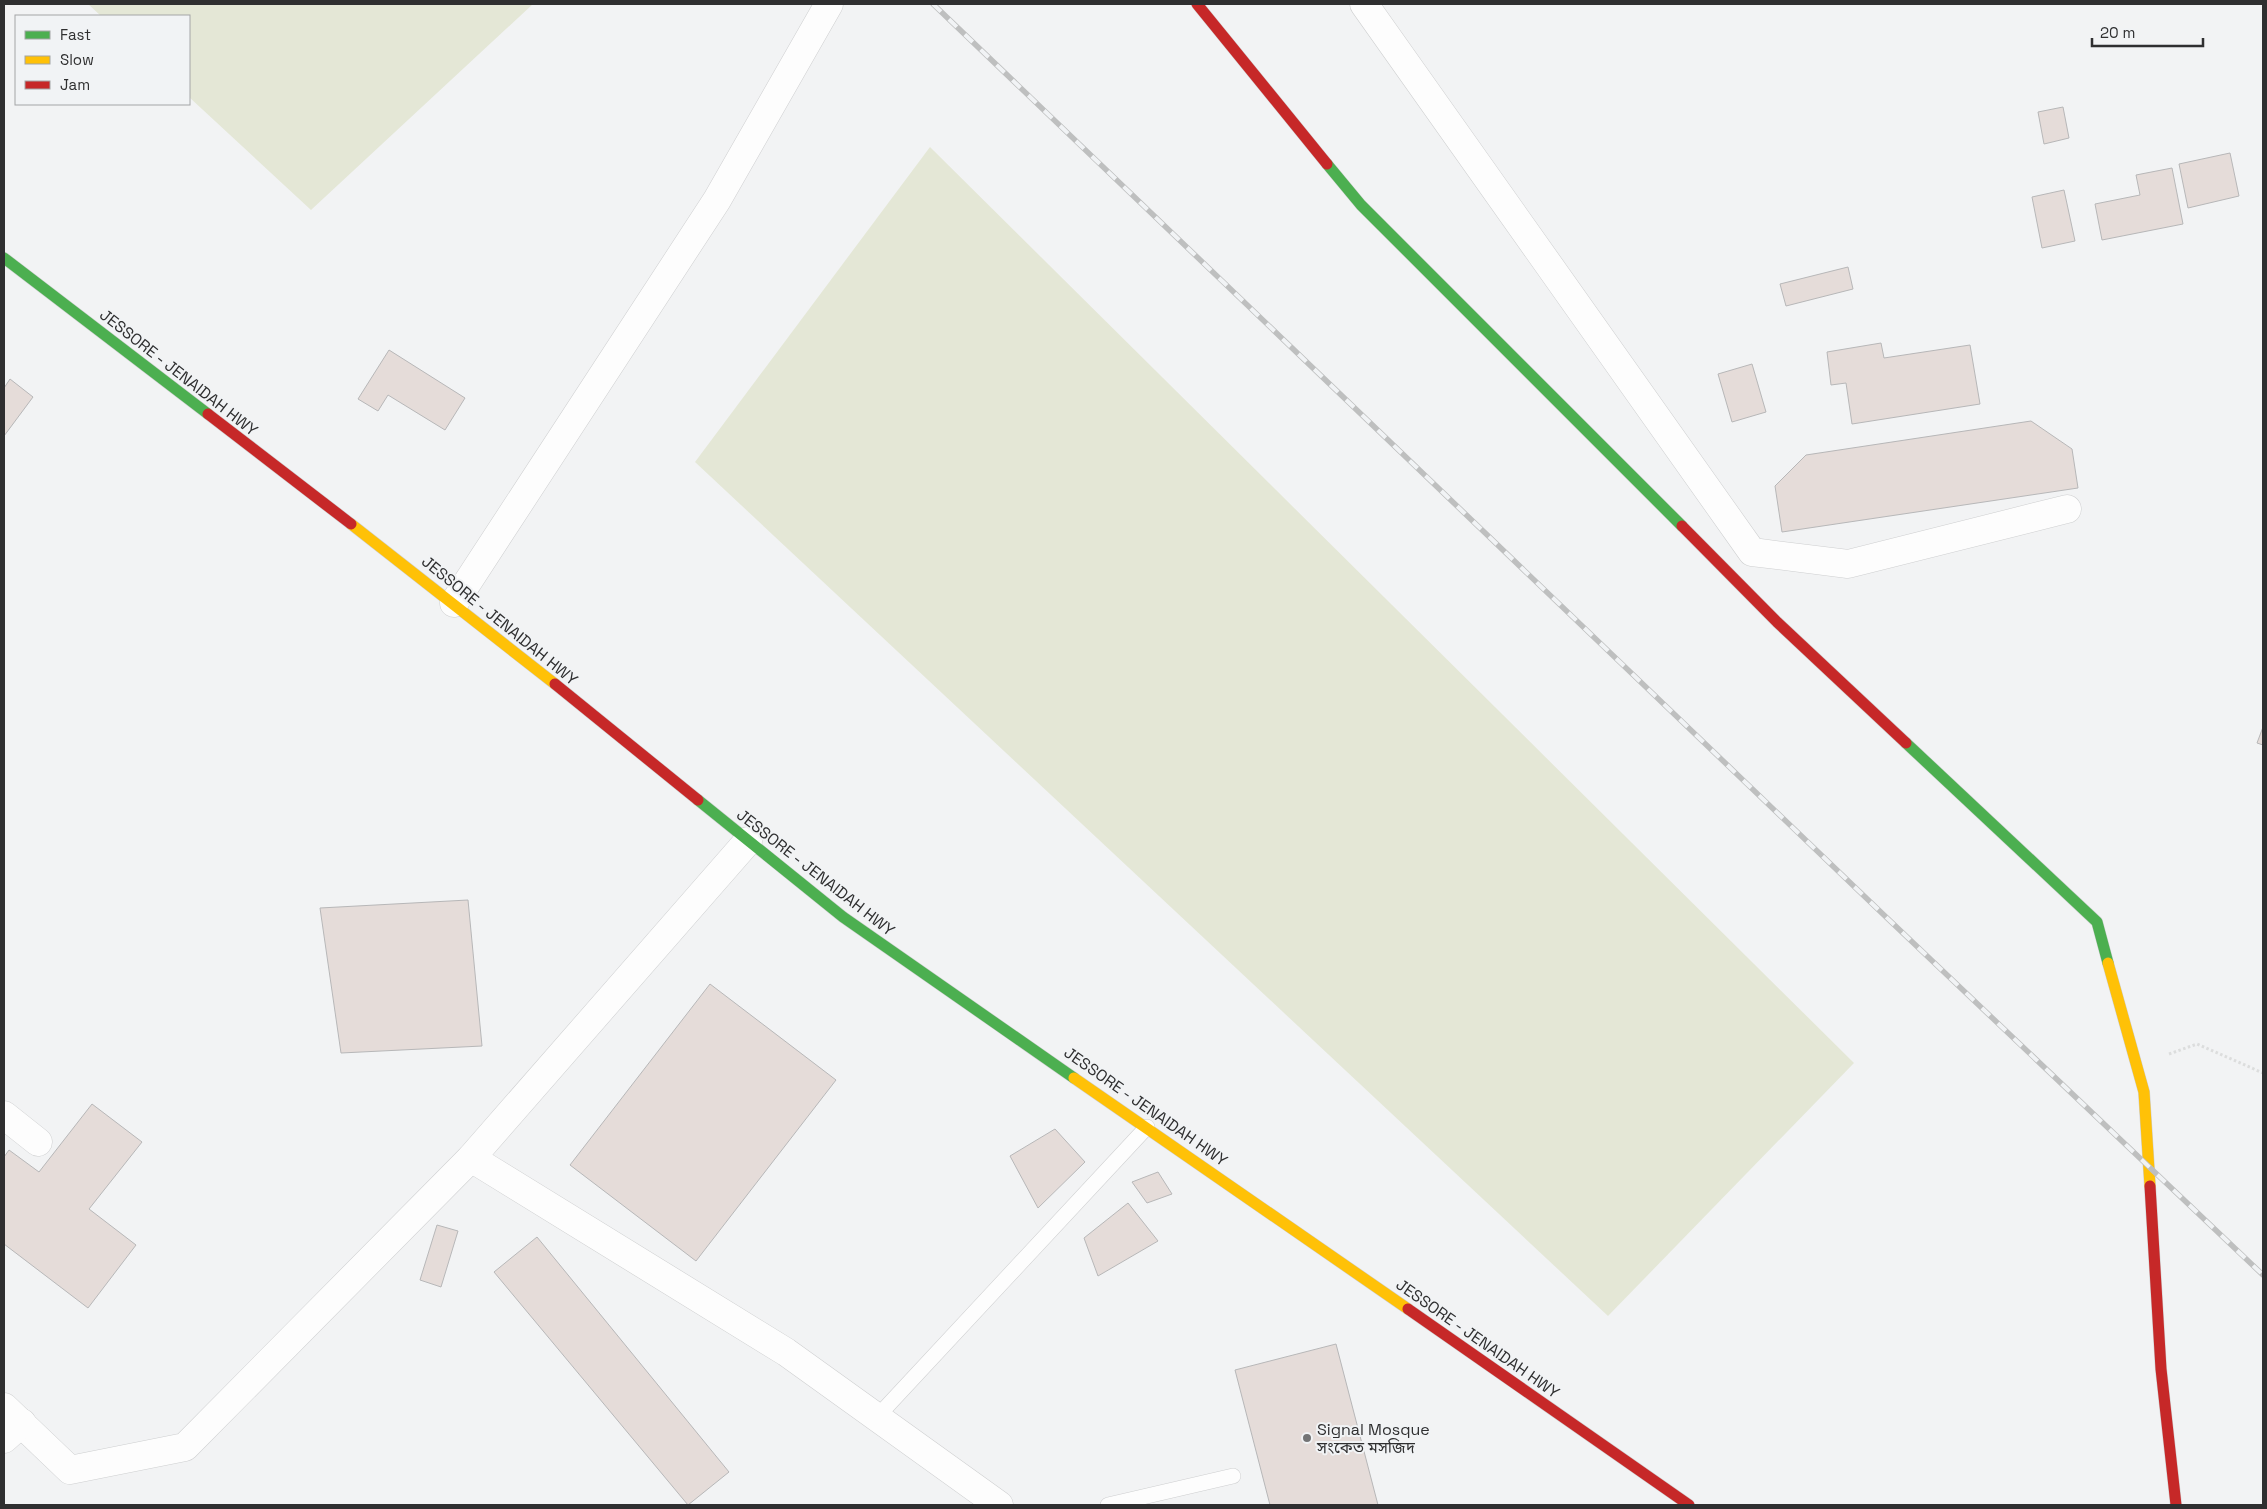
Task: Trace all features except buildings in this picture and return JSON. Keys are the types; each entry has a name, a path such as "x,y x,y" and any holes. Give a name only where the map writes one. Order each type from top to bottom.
{"main road":[{"path":"1197,4 1361,205 1777,622 2097,922 2144,1092 2161,1369 2176,1505"},
{"name":"JESSORE - JENAIDAH HWY","path":"4,258 454,604 843,917 1147,1126 1689,1505"}],"street":[{"path":"454,604 717,200 829,4"},
{"path":"1364,4 1752,552 1848,564 2067,508"},
{"path":"10,1423 70,1470 185,1447 471,1158 748,841"},
{"path":"4,1115 38,1142"},
{"path":"471,1158 786,1352 999,1505"}],"lane":[{"path":"877,1418 1147,1126"},
{"path":"1108,1505 1233,1476"}],"path":[{"path":"2144,1092 2156,1058 2197,1044 2263,1073"}],"green space":[{"path":"88,4 533,4 311,210 190,98 190,15 100,15"},
{"path":"930,147 1854,1063 1608,1316 695,462"}],"railway":[{"path":"933,4 1886,917 2263,1275"}],"traffic: fast":[{"path":"1327,164 1361,205 1682,526"},
{"path":"4,258 208,414"},
{"path":"1906,743 2097,922 2108,963"},
{"path":"698,800 843,917 1074,1078"}],"traffic: slow":[{"path":"351,524 555,684"},
{"path":"2108,963 2144,1092 2150,1186"},
{"path":"1074,1078 1408,1309"}],"traffic: jam":[{"path":"1197,4 1327,164"},
{"path":"208,414 351,524"},
{"path":"1682,526 1777,622 1906,743"},
{"path":"555,684 698,800"},
{"path":"2150,1186 2161,1369 2176,1505"},
{"path":"1408,1309 1689,1505"}],"place":[{"name":"Signal Mosque সংকেত মসজিদ","path":"1307,1438"}]}
